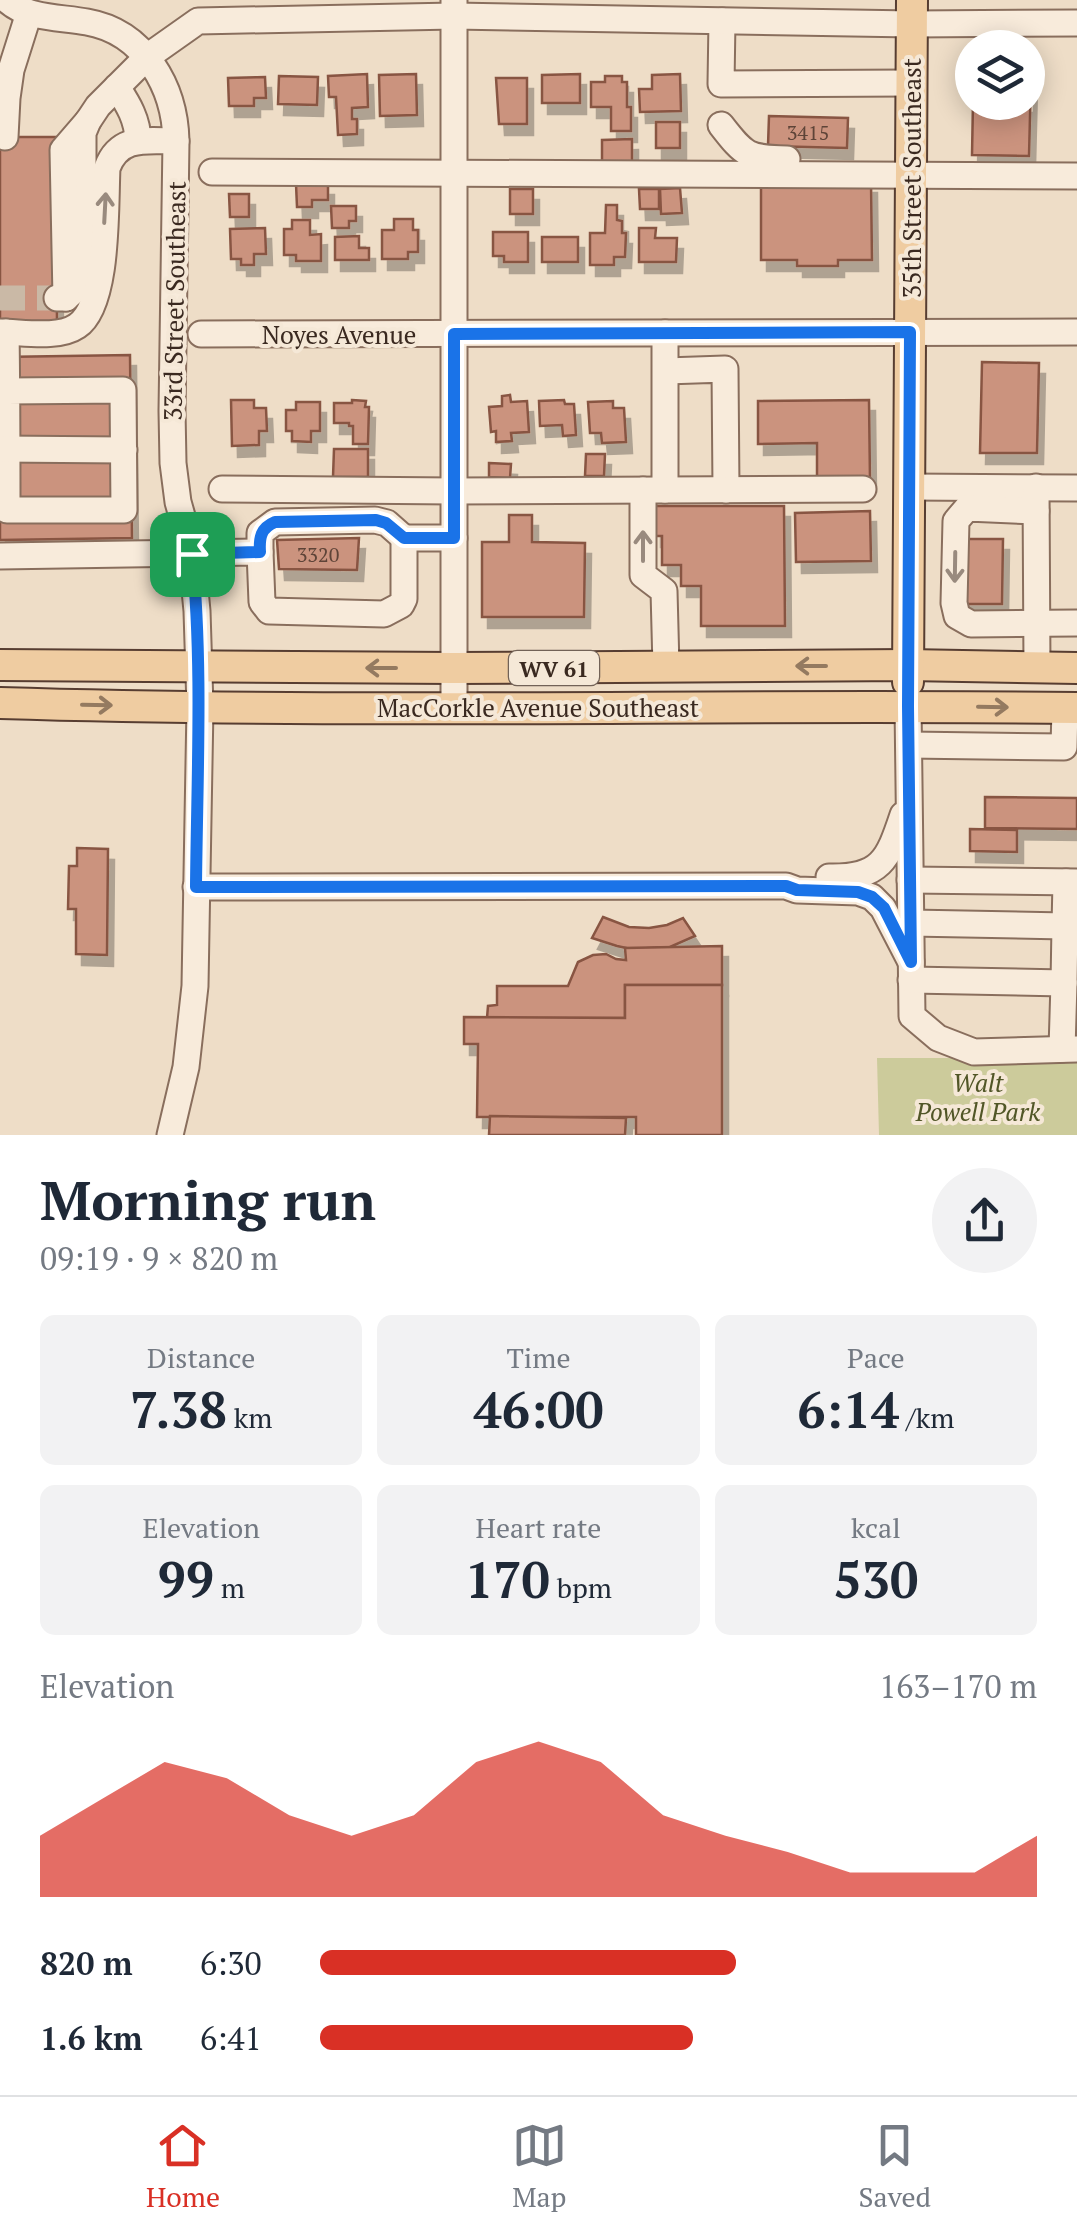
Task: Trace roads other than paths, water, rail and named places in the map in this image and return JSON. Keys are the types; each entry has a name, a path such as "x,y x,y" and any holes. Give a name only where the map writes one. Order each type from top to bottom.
{"main road":[{"name":"35th Street Southeast","path":"908,706 910,332 898,175 911,83 912,12"},
{"name":"MacCorkle Avenue Southeast","path":"0,664 1077,668"},
{"name":"MacCorkle Avenue Southeast","path":"0,702 200,707 1071,708"}],"street":[{"name":"33rd Street Southeast","path":"18,6 92,22 127,37 166,86 174,108 173,463 178,502 192,554 198,611 200,707 195,986 186,1066 170,1135"},
{"path":"6,137 18,6"},
{"path":"454,8 454,707"},
{"path":"61,298 78,287 83,275 83,133 88,121 147,58 198,21 454,8 722,21 912,12 1077,23"},
{"path":"722,21 721,137 759,158 855,160 870,162 898,175"},
{"path":"721,84 911,83"},
{"path":"118,87 131,110 138,141"},
{"path":"3,391 123,390 124,510 4,510 4,449 3,391 3,332 58,332 78,326 98,292 107,168 112,154 138,141 176,141"},
{"path":"212,172 1077,176"},
{"name":"Noyes Avenue","path":"200,334 1077,332"},
{"path":"665,333 666,370 644,575 664,591 666,667"},
{"path":"666,370 725,369 726,490"},
{"path":"4,449 124,450"},
{"path":"909,487 1036,499"},
{"path":"1077,488 1036,499 967,508 956,521 954,603 957,616 971,624 1077,624"},
{"path":"222,489 863,490"},
{"path":"1036,499 1037,667"},
{"path":"404,538 404,598 401,606 384,614 269,612 262,602 260,533 275,522 376,520 404,538 454,538"},
{"path":"5,551 260,552"},
{"name":"35th Street Southeast","path":"908,706 912,1016 938,1038 974,1052 1070,1049"},
{"path":"910,745 1064,747 1071,708"},
{"path":"786,886 804,877 849,878 867,874 892,848 909,796"},
{"path":"910,880 1073,881 1065,926 1064,983 1070,1049"},
{"path":"196,887 786,886 797,890 858,892 872,897 884,908 911,971 1064,983"},
{"path":"910,923 1065,926"}],"tunnel":[{"path":"0,298 57,298"}],"park label":[{"name":"Walt Powell Park","path":"978,1096"}]}
